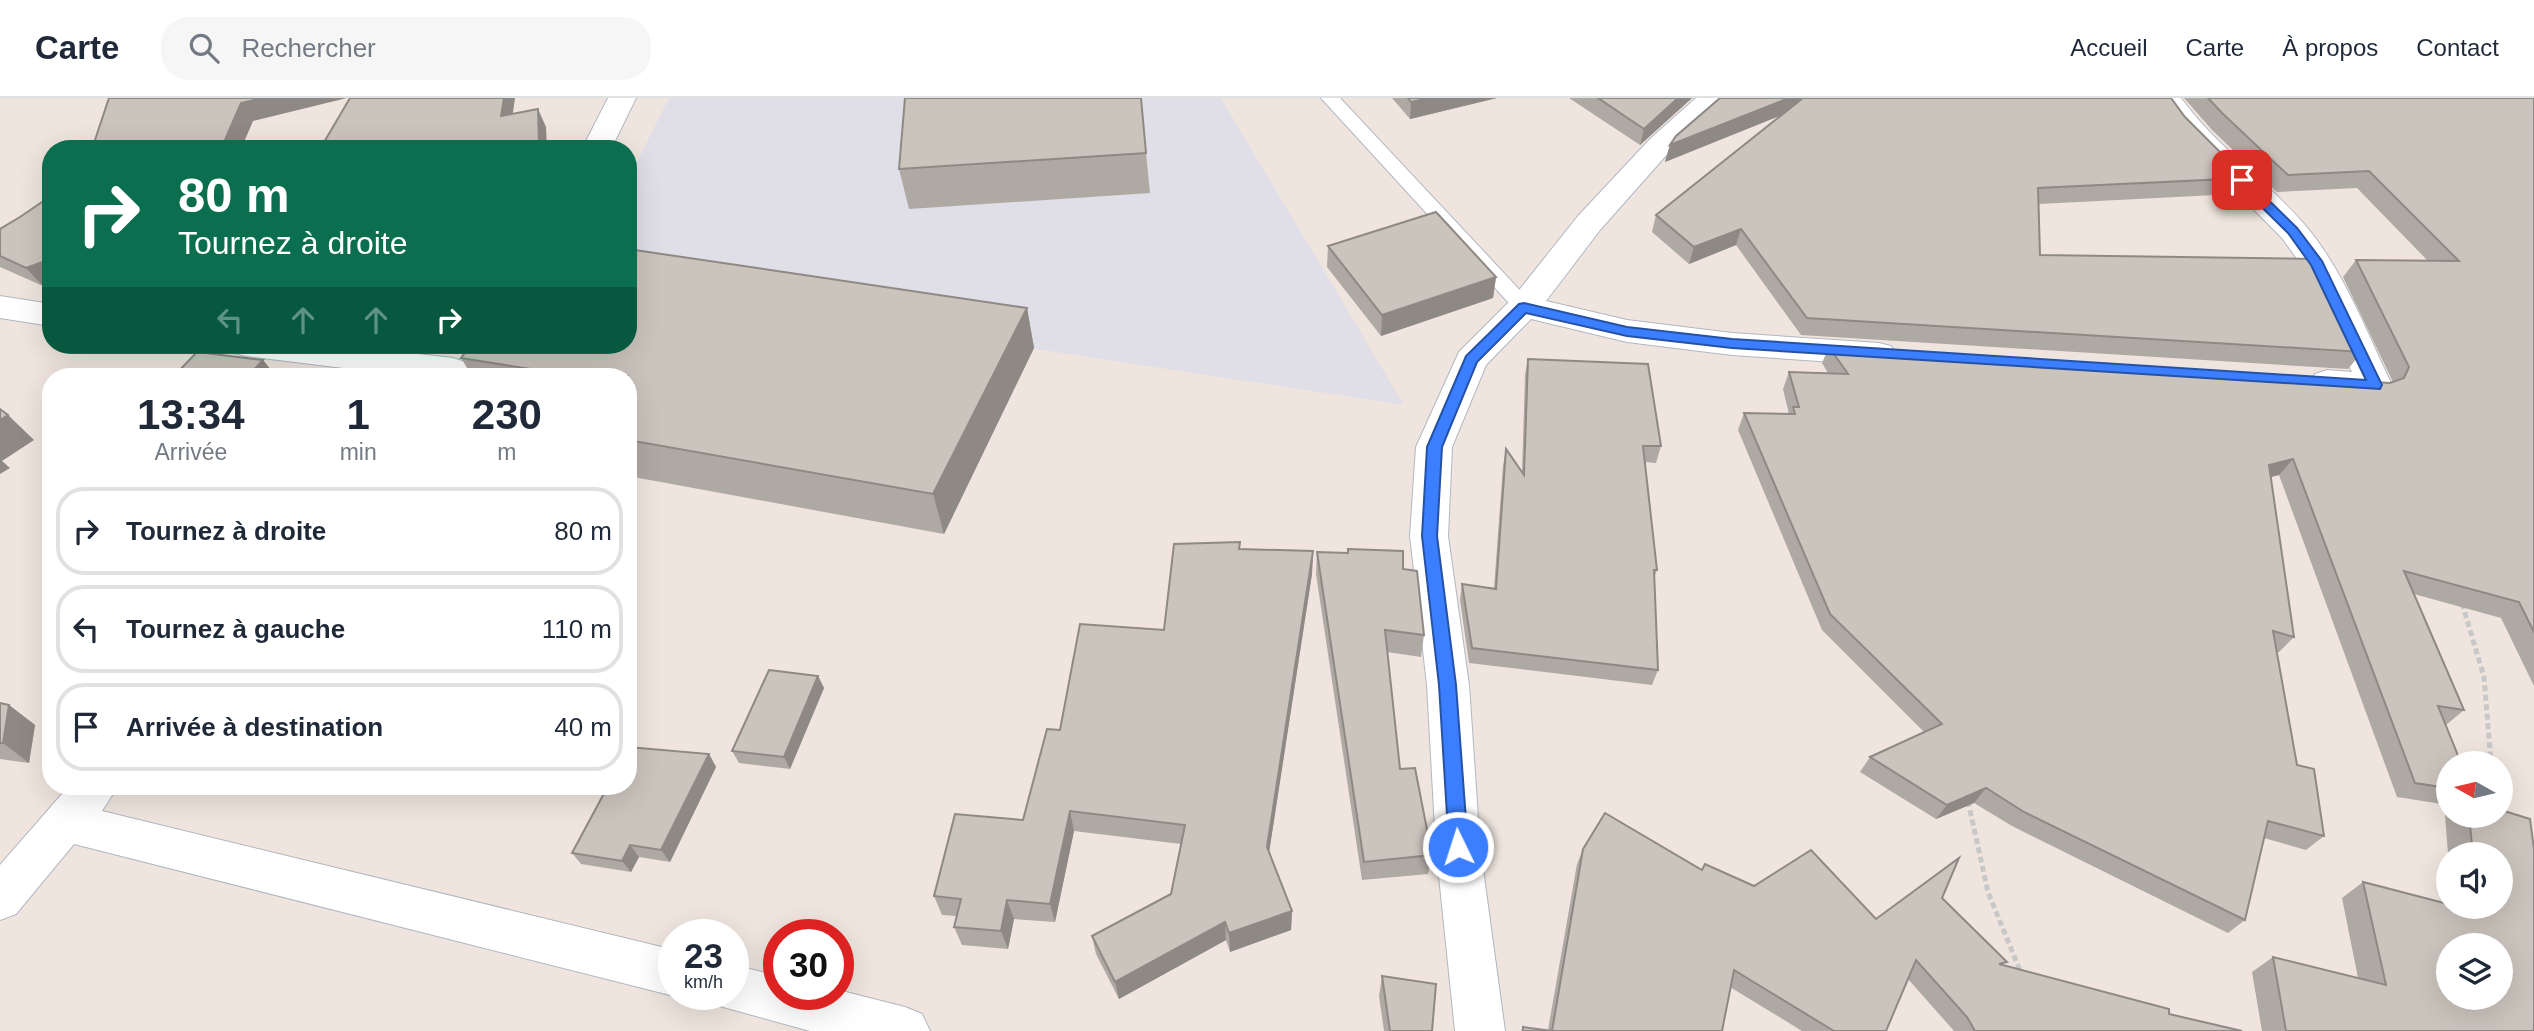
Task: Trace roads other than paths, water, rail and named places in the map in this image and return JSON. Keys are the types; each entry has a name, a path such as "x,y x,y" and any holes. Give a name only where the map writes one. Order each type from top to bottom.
{"street":[{"path":"601,140 622,98"},
{"path":"1480,1031 1458,847 1448,685 1429,536 1434,447 1471,360 1524,307 1589,223 1660,145 1701,107 1716,98"},
{"path":"2167,98 2187,125 2292,231 2317,264 2375,385 2295,380"},
{"path":"0,307 42,314"},
{"path":"1524,307 1627,331 1732,344 1914,356"},
{"path":"346,354 458,364"},
{"path":"0,899 88,795"},
{"path":"65,822 658,970"},
{"path":"749,992 905,1031"}],"lane":[{"path":"1330,98 1524,307"}]}
